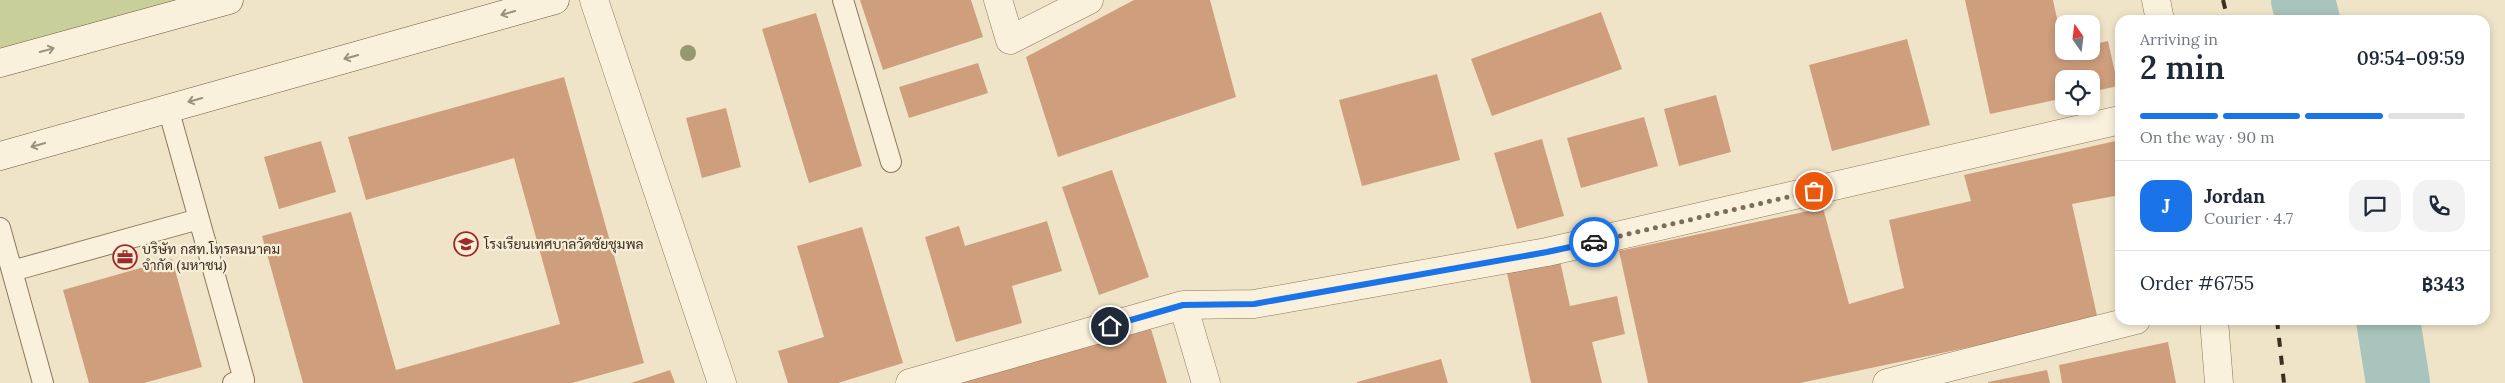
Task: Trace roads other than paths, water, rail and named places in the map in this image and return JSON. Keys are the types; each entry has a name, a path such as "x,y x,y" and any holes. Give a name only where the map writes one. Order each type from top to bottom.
{"street":[{"path":"0,63 229,0"},
{"path":"0,156 555,0"},
{"path":"594,0 722,383"},
{"path":"998,0 1010,40 1089,0"},
{"path":"2156,0 2159,15"},
{"path":"910,383 1183,305 1254,304 1547,252 2115,121"},
{"path":"1183,305 1206,383"},
{"path":"1887,383 2116,325"},
{"path":"2214,325 2219,383"}],"lane":[{"path":"842,0 891,162"},
{"path":"168,108 244,380 233,383"},
{"path":"12,271 199,219"},
{"path":"0,228 44,383"}],"waterway":[{"path":"2303,0 2307,15"},
{"path":"2389,325 2398,383"}],"railway":[{"path":"2223,0 2227,15"},
{"path":"2278,325 2284,383"}],"place":[{"name":"โรงเรียนเทศบาลวัดชัยชุมพล","path":"466,244"},
{"name":"บริษัท กสท.โทรคมนาคม จำกัด (มหาชน)","path":"125,257"}]}
